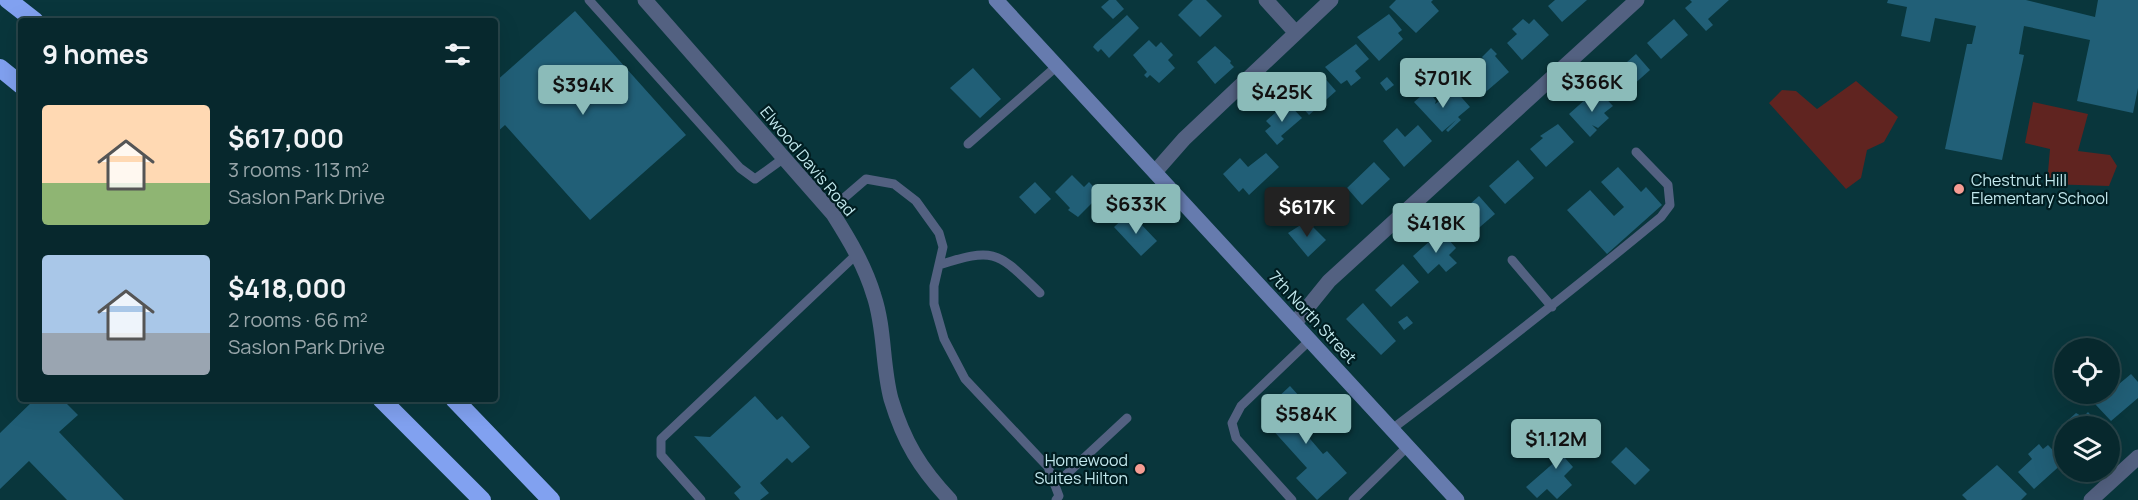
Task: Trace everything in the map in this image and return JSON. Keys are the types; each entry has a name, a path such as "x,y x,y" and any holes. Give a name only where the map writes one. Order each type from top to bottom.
{"highway":[{"path":"8,0 31,18"},
{"path":"0,68 18,83"},
{"path":"384,402 482,500"},
{"path":"457,402 551,500"}],"street":[{"name":"Elwood Davis Road","path":"645,0 830,210 858,253 875,297 891,398 905,436 923,472 950,500"},
{"name":"7th North Street","path":"996,0 1457,500"},
{"path":"1266,0 1296,33"},
{"path":"1155,172 1184,139 1331,0"},
{"path":"1295,323 1329,281 1637,0"},
{"path":"2091,500 2138,457"}],"lane":[{"path":"589,0 740,168 755,179 784,159"},
{"path":"968,144 1057,66"},
{"path":"1392,429 1482,358 1552,307 1661,217 1670,204 1668,185 1636,152"},
{"path":"830,210 866,179 894,184 916,201 939,233 944,247 939,265 934,304 944,339 965,379 1048,467 1059,496 1056,500"},
{"path":"939,265 971,254 987,252 1011,265 1040,292"},
{"path":"701,500 661,455 662,439 858,253"},
{"path":"1512,260 1552,307"},
{"path":"1292,500 1236,438 1232,423 1241,406 1310,340"},
{"path":"1056,484 1127,418"},
{"path":"1353,500 1408,446"}],"shaded area":[{"path":"1856,81 1898,117 1884,142 1867,150 1861,178 1846,189 1769,103 1782,90 1796,91 1817,109"},
{"path":"2033,102 2088,114 2078,151 2110,155 2117,166 2109,186 2047,184 2050,149 2025,143"}],"building":[{"path":"1109,0 1116,0 1124,9 1113,19 1101,7"},
{"path":"1193,0 1206,0 1222,16 1200,37 1178,15"},
{"path":"1396,0 1433,0 1431,2 1439,11 1416,33 1389,7"},
{"path":"1555,0 1587,0 1562,22 1548,6"},
{"path":"1690,0 1729,0 1708,19 1713,25 1706,31 1685,8 1692,2"},
{"path":"1888,0 2026,0 2095,17 2098,0 2138,0 2138,88 2133,113 2077,101 2090,40 2024,26 2019,54 2024,55 2002,160 1945,149 1967,44 1972,44 1976,26 1935,18 1930,42 1901,36 1907,7 1887,3"},
{"path":"575,11 686,135 590,220 505,125 498,131 498,79"},
{"path":"1389,14 1402,30 1398,33 1403,39 1379,61 1357,37"},
{"path":"1127,15 1139,28 1109,58 1101,49 1098,52 1093,47 1095,44"},
{"path":"1523,19 1529,24 1534,19 1549,35 1522,60 1507,43 1517,34 1512,29"},
{"path":"1674,19 1688,35 1661,59 1647,43"},
{"path":"1149,40 1156,47 1161,42 1173,55 1168,60 1175,68 1159,83 1150,75 1147,78 1144,75 1147,72 1133,55"},
{"path":"1356,44 1369,59 1355,71 1361,78 1351,86 1347,80 1341,84 1325,67"},
{"path":"1215,46 1231,61 1234,67 1215,84 1197,62"},
{"path":"1491,48 1509,72 1481,96 1467,80 1486,62 1482,57"},
{"path":"1636,54 1650,70 1632,86 1637,93 1628,101 1608,79"},
{"path":"973,68 1001,99 980,118 950,88"},
{"path":"1322,75 1336,91 1309,115 1293,97 1303,88 1305,91"},
{"path":"1387,77 1394,85 1386,91 1380,83"},
{"path":"1597,89 1613,106 1604,113 1609,118 1598,128 1592,125 1597,130 1590,137 1569,114"},
{"path":"1428,90 1436,101 1435,104 1455,90 1470,107 1458,117 1461,120 1448,132 1446,130 1456,120 1442,132 1414,102"},
{"path":"1287,102 1302,118 1281,136 1284,139 1277,145 1265,131 1271,126 1266,121"},
{"path":"1558,124 1574,142 1546,167 1530,149 1543,138 1540,136"},
{"path":"1418,125 1432,141 1404,167 1383,141 1397,128 1405,137"},
{"path":"1266,153 1279,167 1249,195 1243,188 1239,192 1223,174 1240,158 1248,167"},
{"path":"1518,160 1534,178 1505,204 1489,186"},
{"path":"1374,162 1390,179 1362,205 1347,188"},
{"path":"1618,167 1641,192 1646,187 1662,205 1607,254 1567,210 1590,190 1614,216 1624,207 1601,182"},
{"path":"1072,175 1084,187 1089,182 1103,197 1098,202 1096,199 1078,217 1068,210 1070,208 1055,192"},
{"path":"1035,182 1051,199 1035,214 1019,197"},
{"path":"1310,190 1323,205 1315,212 1313,209 1300,221 1289,208"},
{"path":"1479,196 1495,214 1466,239 1451,221"},
{"path":"1128,214 1135,223 1138,221 1157,241 1141,256 1114,227"},
{"path":"1307,221 1326,240 1308,257 1288,233"},
{"path":"1441,231 1456,248 1449,255 1457,263 1446,272 1439,264 1428,274 1413,256"},
{"path":"1403,264 1419,282 1391,307 1375,290"},
{"path":"1363,303 1396,341 1381,355 1346,319"},
{"path":"1407,316 1413,323 1404,330 1398,322"},
{"path":"2131,374 2138,382 2138,398 2117,416 2106,416 2095,404 2120,404 2120,383"},
{"path":"1290,386 1321,420 1305,433 1323,454 1327,451 1347,473 1317,500 1296,478 1307,468 1270,427 1286,412 1275,400"},
{"path":"755,396 777,420 782,416 810,447 792,463 787,458 760,483 769,493 760,500 740,500 734,493 741,487 694,436 710,437"},
{"path":"32,402 65,402 78,415 59,432 124,500 67,500 29,461 0,489 0,433"},
{"path":"1570,433 1580,444 1565,458 1573,467 1564,476 1572,485 1557,499 1547,489 1537,498 1526,487 1557,460 1549,451"},
{"path":"2039,444 2043,449 2048,445 2054,451 2054,471 2034,489 2018,472 2032,459 2028,454"},
{"path":"1626,447 1650,470 1635,485 1611,462"},
{"path":"1997,465 2027,494 2021,500 1967,500 1962,495"}],"place":[{"name":"Chestnut Hill Elementary School","path":"1959,189"},
{"name":"Homewood Suites Hilton","path":"1140,469"}]}
